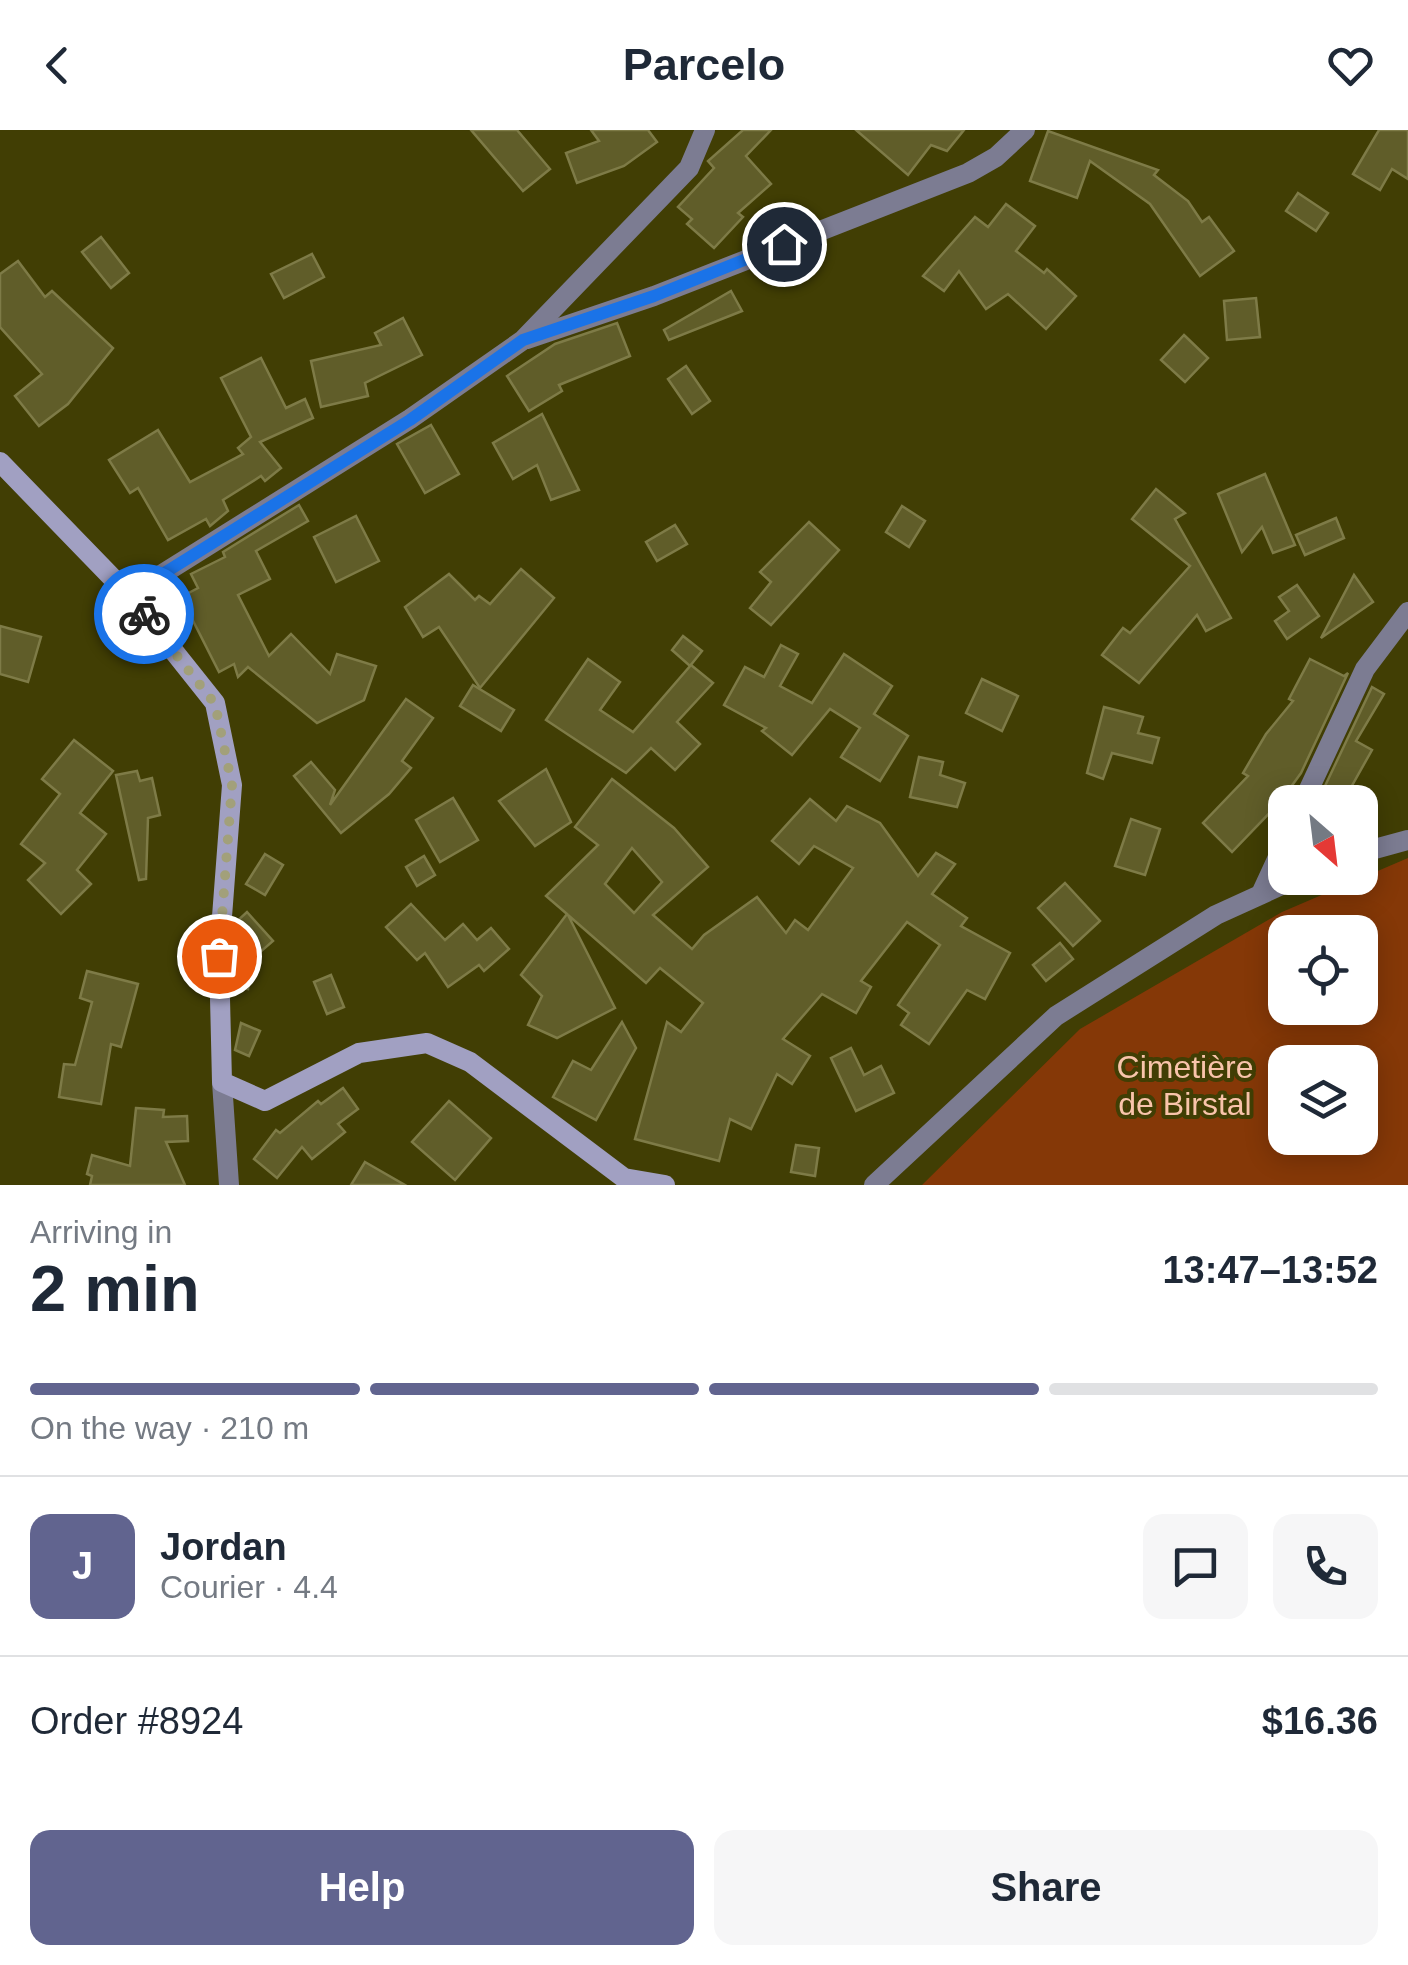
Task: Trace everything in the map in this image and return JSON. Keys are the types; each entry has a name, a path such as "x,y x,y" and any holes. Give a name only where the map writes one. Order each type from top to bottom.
{"street":[{"path":"129,595 410,420 523,340 689,168 705,130"},
{"path":"996,158 1012,130"},
{"path":"523,340 654,296 996,158 1025,130"},
{"path":"0,462 129,595 215,704 232,785 219,956 229,1185"},
{"path":"1312,785 1365,670 1408,612"},
{"path":"1378,848 1408,840"},
{"path":"1261,894 1268,879"},
{"path":"874,1185 1056,1016 1216,915 1268,891"},
{"path":"222,1082 265,1101 359,1053 427,1043 470,1062 624,1178 665,1185"}],"green space":[{"name":"Cimetière de Birstal","path":"1408,858 1408,1185 922,1185 1080,1029 1268,920 1268,1025 1378,1025 1378,915 1277,915 1322,895 1378,895 1378,871"}],"building":[{"path":"471,130 517,130 550,169 523,191"},
{"path":"591,130 648,130 657,142 624,166 577,183 566,153 599,141"},
{"path":"743,130 771,130 746,156 771,184 738,213 743,217 714,248 687,224 692,219 678,207 714,168 708,161"},
{"path":"856,130 964,130 947,151 931,145 908,175"},
{"path":"1379,130 1408,130 1408,179 1392,169 1380,190 1353,174"},
{"path":"1048,131 1158,170 1154,175 1188,201 1202,222 1209,217 1234,251 1200,276 1150,204 1090,161 1077,198 1030,181"},
{"path":"1298,193 1328,213 1316,231 1286,211"},
{"path":"1006,204 1035,226 1016,251 1044,273 1047,269 1076,296 1046,329 1008,294 986,309 959,271 944,291 923,276 975,217 988,227"},
{"path":"101,237 129,273 111,288 82,252"},
{"path":"312,254 324,277 284,298 271,274"},
{"path":"18,261 45,297 52,291 113,348 68,404 39,426 15,396 42,374 0,327 0,274"},
{"path":"731,291 742,311 669,340 664,330"},
{"path":"1256,298 1260,337 1227,340 1224,301"},
{"path":"403,318 422,355 365,383 368,396 321,407 311,361 381,345 375,333"},
{"path":"617,323 630,356 559,385 562,391 529,411 507,376 555,344"},
{"path":"1184,335 1208,358 1185,382 1161,360"},
{"path":"261,358 286,408 305,399 313,418 260,442 281,468 265,481 261,476 223,500 228,511 210,526 206,519 168,540 138,488 130,493 109,460 158,430 190,482 243,454 238,448 251,437 221,378"},
{"path":"686,366 710,401 692,414 668,379"},
{"path":"542,414 579,490 551,500 537,465 513,479 493,443"},
{"path":"431,425 459,474 425,493 397,444"},
{"path":"1265,474 1295,545 1273,553 1262,527 1242,552 1218,494"},
{"path":"1156,489 1185,513 1175,519 1231,618 1206,631 1197,615 1139,683 1102,655 1123,628 1130,633 1190,566 1132,519"},
{"path":"299,505 308,521 256,551 270,579 238,595 269,656 291,634 330,674 337,654 376,666 364,700 317,723 248,667 238,677 234,664 219,672 181,597 198,588 191,574 225,557 223,552"},
{"path":"902,506 925,521 909,547 886,532"},
{"path":"356,516 379,561 336,582 314,537"},
{"path":"1336,518 1344,538 1305,555 1296,535"},
{"path":"809,522 839,550 771,625 750,608 771,582 760,572"},
{"path":"675,525 687,544 657,561 646,542"},
{"path":"521,569 554,598 480,688 439,627 423,637 405,607 449,574 475,600 479,596 490,604"},
{"path":"1354,575 1373,602 1321,638"},
{"path":"1297,585 1319,616 1287,639 1275,621 1289,611 1279,597"},
{"path":"0,626 41,637 28,682 0,674"},
{"path":"683,636 702,651 690,666 672,650"},
{"path":"781,645 798,654 780,686 812,703 844,654 892,686 874,714 908,736 880,781 841,757 860,728 830,709 792,755 762,731 766,728 724,705 745,667 764,677"},
{"path":"588,659 620,682 600,710 633,732 691,665 713,683 677,722 700,744 675,770 651,748 626,773 546,720"},
{"path":"1310,659 1344,676 1348,673 1301,773 1292,785 1268,785 1268,814 1232,852 1203,823 1248,776 1243,773 1266,734 1293,701 1289,699"},
{"path":"982,679 1018,696 1002,731 966,713"},
{"path":"473,685 514,710 501,731 460,706"},
{"path":"1372,687 1384,694 1356,741 1372,750 1352,785 1325,785"},
{"path":"406,699 433,718 402,761 411,768 389,794 341,833 294,776 311,762 335,790 330,805"},
{"path":"1104,707 1143,717 1138,733 1159,738 1152,763 1112,753 1103,779 1087,773"},
{"path":"74,740 113,771 80,813 106,834 77,870 91,884 61,914 28,880 45,863 21,844 60,794 42,779"},
{"path":"919,757 943,762 940,775 965,783 957,807 910,797"},
{"path":"546,769 571,822 535,846 499,801"},
{"path":"137,771 140,781 152,778 160,815 148,818 146,879 139,880 116,775"},
{"path":"612,779 674,828 708,867 653,915 692,949 704,935 757,897 786,933 795,920 808,930 853,868 814,846 799,864 772,841 810,799 836,821 847,806 880,823 918,876 936,853 955,864 932,894 967,918 961,926 1010,953 985,999 967,990 929,1044 901,1025 909,1013 898,1005 940,945 907,922 861,981 871,987 856,1013 822,994 783,1039 810,1056 792,1084 777,1074 751,1129 730,1119 719,1161 635,1139 667,1022 681,1032 703,1003 660,968 646,983 568,915 615,1008 557,1038 528,1025 542,996 521,975 567,914 546,896 598,845 575,827","holes":["632,848 662,882 634,913 605,884"]},
{"path":"453,798 478,840 440,862 416,820"},
{"path":"1131,819 1160,829 1145,875 1115,866"},
{"path":"265,854 283,865 265,895 246,884"},
{"path":"424,856 435,875 417,886 406,867"},
{"path":"1065,883 1100,921 1073,946 1038,908"},
{"path":"411,904 445,940 463,924 477,940 491,928 509,949 484,971 479,965 448,987 425,953 417,960 386,927"},
{"path":"247,912 273,941 252,959 248,989 234,987 233,956 235,923"},
{"path":"1060,943 1073,959 1046,981 1033,965"},
{"path":"87,971 138,984 121,1047 111,1044 101,1104 59,1097 64,1064 75,1065 92,1002 80,998"},
{"path":"331,975 344,1007 327,1014 314,982"},
{"path":"622,1022 636,1048 596,1120 553,1097 573,1061 591,1070"},
{"path":"241,1023 260,1031 249,1056 235,1050"},
{"path":"851,1048 864,1075 881,1066 894,1093 856,1111 831,1058"},
{"path":"343,1088 358,1109 338,1124 345,1132 312,1159 302,1147 277,1178 254,1159 276,1130 280,1133 318,1101 321,1104"},
{"path":"449,1101 491,1138 455,1180 412,1142"},
{"path":"136,1108 164,1110 163,1117 187,1116 188,1141 166,1142 185,1185 90,1185 92,1176 87,1174 92,1155 130,1166"},
{"path":"796,1145 819,1148 815,1176 791,1172"},
{"path":"365,1162 405,1185 351,1185"}],"way so far":[{"path":"144,614 215,704 232,785 219,956"}],"route":[{"path":"144,614 129,595 410,420 523,340 654,296 784,244"}]}
